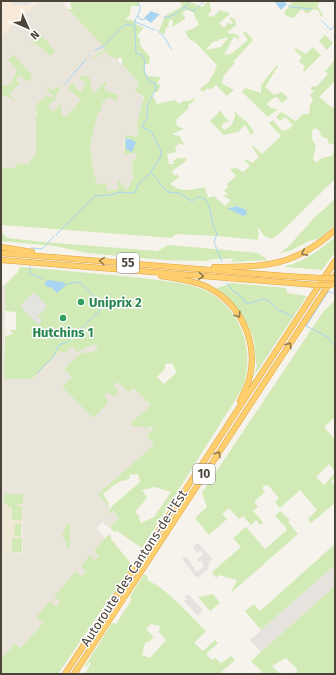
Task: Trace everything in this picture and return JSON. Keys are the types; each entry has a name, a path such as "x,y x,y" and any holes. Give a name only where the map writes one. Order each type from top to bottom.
{"highway":[{"path":"183,267 246,266 278,262 292,258 307,251 335,230"},
{"path":"1,247 72,258"},
{"name":"55","path":"1,252 183,267"},
{"name":"Autoroute des Cantons-de-l'Est","path":"65,674 335,261"},
{"name":"55","path":"1,262 30,262 134,271"},
{"path":"183,267 335,278"},
{"path":"134,271 186,280 201,285 224,298 239,316 249,338 252,364 247,387 232,419"},
{"path":"134,271 316,285 334,285"},
{"name":"Autoroute des Cantons-de-l'Est","path":"74,674 335,275"}],"shaded area":[{"path":"1,1 39,1 1,36"},
{"path":"12,1 32,1 32,3 30,3 30,5 12,5"},
{"path":"39,1 62,1 65,4 64,5 104,46 106,50 101,51 94,59 103,52 106,52 111,57 114,57 136,79 138,83 139,94 144,99 137,122 138,137 125,135 123,144 124,154 136,153 137,155 132,165 133,179 126,191 118,181 118,189 106,191 98,185 94,175 90,145 98,113 101,110 102,103 109,97 110,94 104,87 106,82 93,95 86,84 80,91 73,83 81,100 66,117 62,115 58,105 54,112 48,106 55,99 55,96 60,90 53,90 44,86 53,96 50,99 47,95 36,115 37,154 28,164 17,163 16,168 1,168 1,36"},
{"path":"1,285 5,285 4,379 32,379 60,351 72,346 77,351 94,344 98,350 88,353 64,369 72,377 63,387 106,401 104,396 108,392 113,397 118,391 113,386 118,382 133,388 151,405 140,426 153,427 154,445 98,494 110,508 107,513 112,511 119,518 109,528 102,522 97,529 105,538 94,551 99,556 95,560 90,556 81,566 87,571 82,576 77,571 55,597 60,602 56,607 50,602 36,617 43,623 21,648 15,643 1,659","holes":["5,494 23,494 23,553 4,552"]},
{"path":"34,292 47,306 39,315 37,315 42,321 38,325 20,306"},
{"path":"4,504 23,504 22,553 4,552"},
{"path":"198,543 213,559 209,563 208,569 197,578 182,559 187,557 196,572 204,567 201,561 199,562 197,560 203,554 200,550 197,553 193,547"},
{"path":"335,565 335,586 261,652 250,640"},
{"path":"188,594 203,610 198,616 184,601 187,599 184,597"}],"green space":[{"path":"72,1 139,1 139,6 131,6 130,15 125,19 135,21 135,24 144,28 137,35 140,39 140,45 150,57 149,64 145,64 144,69 147,76 160,77 157,83 161,85 158,92 154,92 152,95 157,104 175,100 179,104 183,101 189,101 195,98 193,102 189,104 189,108 176,120 177,126 184,129 172,134 181,137 182,142 184,143 183,145 179,143 175,148 176,152 167,154 169,164 174,164 173,161 178,158 186,158 187,160 172,171 174,176 177,174 179,177 170,184 183,190 205,187 208,198 214,196 225,206 231,200 223,196 228,195 224,190 228,188 227,184 236,176 229,168 232,169 235,167 243,172 250,166 245,161 246,159 252,163 259,157 252,147 253,146 262,154 281,136 269,123 273,120 282,131 289,129 293,125 285,117 280,121 276,117 281,112 296,121 303,114 309,114 310,105 313,100 310,95 314,91 310,88 317,86 328,74 325,71 335,59 335,81 319,97 335,108 335,145 335,179 278,235 272,239 264,236 259,228 257,229 259,233 258,240 176,234 171,238 2,225 1,168 15,168 17,163 28,164 36,154 36,115 38,113 36,111 38,109 35,106 47,95 50,98 53,96 44,86 53,90 58,86 60,90 55,96 55,99 48,106 54,112 58,105 61,105 62,115 66,117 81,100 68,88 72,83 81,91 86,84 80,78 82,76 89,77 93,94 107,80 107,84 104,87 106,91 118,95 117,101 109,97 102,103 101,110 98,113 90,145 94,175 98,185 106,183 107,191 118,189 118,181 120,181 126,191 133,179 132,164 137,155 136,153 124,154 125,135 138,137 137,122 144,97 134,90 139,86 138,83 132,74 121,64 123,61 120,57 117,60 106,52 103,52 94,59 93,58 101,51 105,50 105,48 68,9 72,9 70,4","holes":["316,128 319,130 322,137 328,139 328,143 335,145 332,156 322,158 316,163 313,158 316,146 311,138 312,130","129,138 135,143 133,150 126,149 125,140","235,205 246,210 246,213 243,216 228,207 235,208"]},
{"path":"182,1 187,1 202,7 208,1 210,3 211,11 208,14 210,17 214,16 220,10 225,12 227,11 230,14 219,23 224,28 228,23 232,24 233,22 230,20 230,17 235,19 236,25 227,32 238,36 239,34 238,42 237,38 233,38 224,55 231,54 248,40 243,33 245,31 253,40 233,62 235,63 223,78 223,84 234,90 227,96 216,85 210,90 208,88 202,92 200,89 210,81 209,80 217,65 196,43 188,38 185,31 193,29 199,25 193,12 187,10 183,12 182,13 185,19 172,27 173,21 170,19 169,26 166,28 164,35 159,31 165,16 181,7 183,5 180,3","holes":["225,37 228,38 221,47 205,50 214,41 216,42"]},
{"path":"293,1 321,1 317,5 323,15 321,17 319,11 314,9 307,14 302,9 293,18 286,16 284,13"},
{"path":"38,33 47,40 55,51 50,56 41,47 30,41 37,41 40,38 36,35"},
{"path":"325,35 333,43 327,50 319,41"},
{"path":"313,47 321,55 304,72 303,70 305,67 299,61 302,57 294,50 296,48 306,54"},
{"path":"14,55 32,75 28,82 18,75 16,80 20,83 9,93 16,102 9,97 1,96 1,84 7,86 12,82 17,70 8,60"},
{"path":"277,65 278,66 265,87 274,95 282,92 288,98 282,103 277,97 273,98 267,104 271,108 278,109 268,117 242,91 245,88 261,93 261,85"},
{"path":"221,110 223,115 229,121 222,124 222,128 224,130 230,127 233,123 235,111 247,122 254,132 250,135 245,125 238,132 224,135 210,121"},
{"path":"335,199 335,225 320,238 309,241 290,251 280,253 289,246 314,218"},
{"path":"1,233 7,238 157,251 169,245 258,253 268,260 230,262 233,260 232,258 213,259 207,261 163,260 87,253 55,246 1,241"},
{"path":"335,237 335,252 322,270 286,267 312,254"},
{"path":"20,267 51,269 180,283 202,289 215,296 226,306 242,331 246,345 247,360 246,374 242,389 142,548 117,531 114,532 110,527 119,518 113,511 107,514 113,505 140,482 138,474 129,475 130,478 114,485 103,494 109,504 108,506 98,494 154,445 147,435 153,430 153,427 149,426 146,429 144,426 137,427 130,424 151,405 133,388 129,392 118,382 113,386 119,392 113,397 108,392 104,396 108,400 108,403 93,418 62,387 72,377 64,369 77,356 85,352 88,353 98,350 94,344 77,352 72,346 65,353 60,351 32,379 4,379 5,336 13,334 10,330 16,330 16,312 5,311 5,285 18,272","holes":["172,363 176,373 164,384 157,377 165,369 165,364","155,487 171,492 154,517 141,523 139,516 135,512 147,498 142,490"]},
{"path":"232,283 286,288 287,293 307,296 254,376 257,366 254,340 249,328 240,312 217,288"},
{"path":"335,300 335,417 324,427 335,440 335,471 329,464 316,477 324,485 335,473 335,478 331,481 335,486 335,503 311,523 308,519 317,510 300,490 280,508 275,502 279,498 268,485 263,486 263,491 266,491 254,502 258,507 253,511 263,522 260,525 256,520 251,525 243,516 239,519 229,508 222,514 227,519 209,535 195,518 207,507 202,493 323,312"},
{"path":"5,494 23,494 23,504 15,504 22,507 22,520 12,520 12,507 8,507 7,504 4,504"},
{"path":"280,511 290,520 288,522 298,534 230,594 237,580 219,575 216,578 212,572 241,547 233,538 246,527 265,549 287,530 275,516"},
{"path":"67,523 70,525 70,545 69,548 66,549 66,539 62,536"},
{"path":"15,524 21,524 21,536 14,536"},
{"path":"109,534 111,539 132,565 58,674 1,674 1,659 15,643 21,648 43,623 36,617 50,601 56,607 60,602 54,597 76,571 82,576 86,571 81,566 90,555 95,560 99,556 94,551"},
{"path":"12,538 22,538 22,552 12,552"},
{"path":"335,544 335,565 261,630 245,611 254,604 260,611"},
{"path":"144,574 148,577 147,580 171,596 206,631 194,643 203,651 215,640 218,643 206,654 212,660 215,658 221,663 231,656 235,660 221,672 223,674 85,674 91,663 89,662 87,666 85,666 112,623 116,624 131,601 130,596","holes":["151,624 160,626 159,632 166,640 150,658 142,655 145,643 154,637 146,629"]},
{"path":"335,586 335,674 296,674 295,673 298,670 286,658 272,666 280,674 263,673 251,661"},
{"path":"213,594 220,603 210,611 198,597"}],"water":[{"path":"274,1 283,1 287,4 281,10"},
{"path":"151,11 161,15 159,15 151,23 144,18"},
{"path":"127,138 136,142 131,152 126,149 125,141"},
{"path":"236,204 236,206 246,210 247,214 243,216 227,208 235,207"},
{"path":"48,280 63,282 66,285 57,293 52,288 45,286 45,282"}],"waterway":[{"path":"136,1 140,8 135,23 136,53 142,55 145,60 144,70 149,82 155,83 156,88 148,104 148,117 142,125 144,128 151,131 161,151 160,158 151,173 168,192 179,193 192,201 198,197 205,199 217,234 214,242 222,262"},
{"path":"164,17 178,13 190,1"},
{"path":"184,8 194,11 204,1"},
{"path":"288,5 290,7 311,9"},
{"path":"138,16 141,20 145,19"},
{"path":"322,21 331,30 335,25"},
{"path":"135,22 155,30"},
{"path":"95,50 103,47 125,24 134,26"},
{"path":"158,31 165,38 171,49"},
{"path":"65,84 86,59"},
{"path":"56,235 95,196 109,195 120,192 135,192 139,183 150,173"},
{"path":"31,248 42,249 54,236"},
{"path":"30,267 30,274 42,279"},
{"path":"37,373 53,357 59,345 67,342 100,310 101,303 81,283 74,282 66,285"},
{"path":"227,283 233,291 241,296 246,304 264,299 269,301 277,309 293,317"},
{"path":"335,294 328,292 306,326 328,337 335,347"}],"place":[{"name":"Uniprix 2","path":"81,302"},
{"name":"Hutchins 1","path":"63,318"}]}
